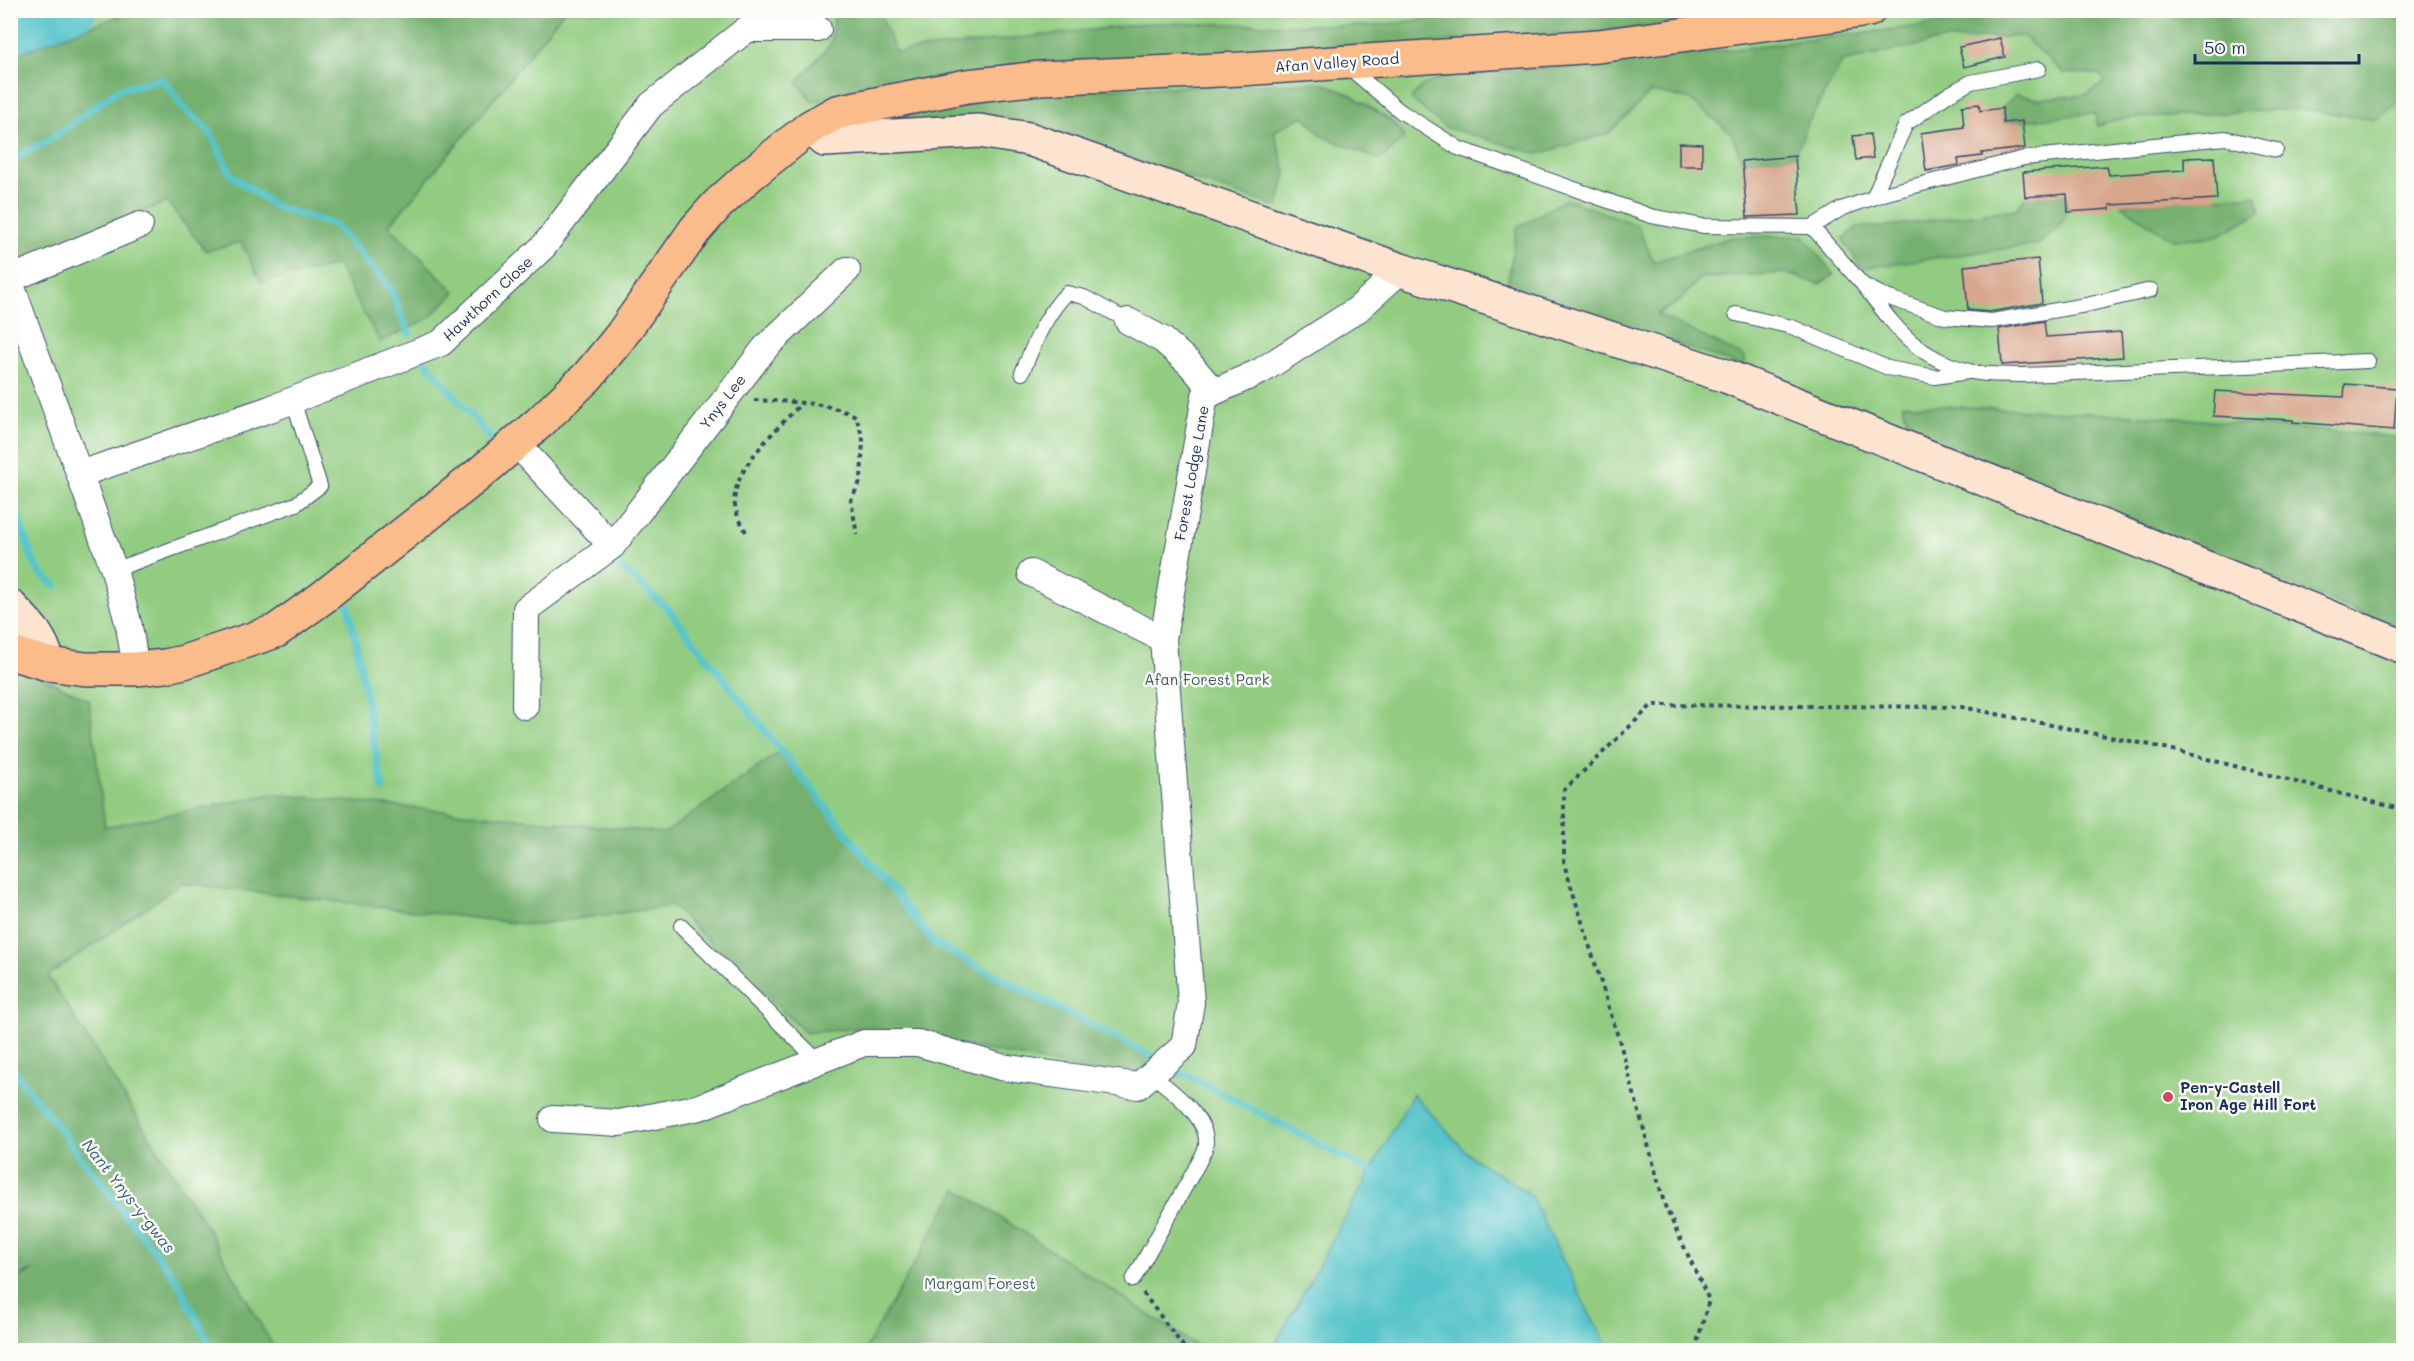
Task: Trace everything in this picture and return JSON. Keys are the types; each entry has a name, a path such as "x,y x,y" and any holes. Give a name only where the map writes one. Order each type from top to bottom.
{"main road":[{"name":"Afan Valley Road","path":"10,653 48,664 86,669 136,669 184,662 276,631 322,598 516,443 588,376 620,337 695,230 718,204 810,127 837,112 967,86 1041,78 1344,63 1598,46 1869,10"},
{"path":"810,127 825,140 979,131 1029,139 1401,270 1726,376 2403,647"},
{"path":"10,606 40,638 48,664"}],"street":[{"name":"Hawthorn Close","path":"80,474 293,400 441,343 544,246 651,105 747,29 819,29"},
{"path":"136,669 129,626 114,570 10,280 140,225"},
{"name":"Ynys Lee","path":"525,706 526,609 612,546 765,348 847,270"},
{"name":"Forest Lodge Lane","path":"1161,1067 1184,1046 1191,1003 1163,639 1205,396 1261,370 1358,309 1401,270"},
{"path":"1128,321 1163,340 1189,363 1214,392"},
{"path":"516,443 612,546"},
{"path":"1032,573 1163,639"},
{"path":"553,1119 619,1123 700,1107 864,1044 918,1043 1001,1067 1138,1086 1161,1067"}],"lane":[{"path":"1344,63 1400,111 1458,148 1651,216 1703,226 1812,227 1841,209 1873,198 2024,158 2225,138 2276,150"},
{"path":"1873,198 1906,124 1949,94 1971,82 2039,69"},
{"path":"1812,227 1863,285 1898,330 1928,356 1970,372"},
{"path":"1863,285 1889,298 1945,317 1992,321 2086,305 2151,290"},
{"path":"1022,373 1041,330 1057,303 1067,293 1084,297 1128,321"},
{"path":"1736,314 1791,327 1888,368 1935,376 1970,372 2024,375 2368,361"},
{"path":"114,570 296,504 320,486 293,400"},
{"path":"681,926 818,1061"},
{"path":"1134,1280 1199,1162 1206,1145 1204,1131 1161,1067"}],"path":[{"path":"726,399 803,403 840,409 856,416 863,439 861,480 851,500 857,535"},
{"path":"746,532 735,506 736,484 751,461 803,403"},
{"path":"1695,1350 1709,1300 1665,1206 1620,1043 1564,864 1564,790 1652,705 1962,707 2165,748 2403,810"},
{"path":"1134,1280 1186,1350"}],"green space":[{"path":"1509,10 1746,11 1628,29 940,77 862,88 813,102 797,82 831,44 835,11 879,11 896,52 1152,23 1370,26"},
{"path":"2280,10 2283,13 2307,10 2403,11 2403,98 2377,120 2301,109 2124,118 2097,126 2095,113 2003,123 2002,108 2016,94 2037,99 2086,95 2105,82 2100,74 2063,73 2023,36 1942,40 1842,62 1808,123 1795,156 1742,161 1731,133 1689,99 1651,92 1609,133 1538,154 1445,127 1411,99 1422,86 1443,77 1680,56 2040,11"},
{"name":"Afan Forest Park","path":"10,11 2403,11 2403,1350 11,1350"},
{"path":"133,11 564,11 389,226 455,292 428,319 380,342 337,265 261,282 241,242 206,251 167,202 11,263 10,56"},
{"path":"1323,83 1351,95 1393,122 1405,138 1380,160 1322,136 1304,116 1274,131 1286,172 1278,207 1025,124 871,125 868,118 915,107 1052,90"},
{"path":"2067,194 2064,218 2039,244 1861,268 1843,239 1857,227 1882,227 2017,209 2025,197"},
{"path":"2256,195 2261,211 2218,236 2173,240 2121,205"},
{"path":"1566,199 1637,225 1654,262 1732,237 1804,236 1834,275 1819,284 1785,273 1700,278 1680,301 1657,314 1745,357 1745,367 1507,286 1517,228"},
{"path":"1902,404 2154,416 2395,437 2403,434 2403,630 1911,431"},
{"path":"11,663 89,700 105,827 273,794 665,833 781,751 935,944 1188,1076 1092,1071 870,1027 806,1033 672,906 531,925 182,883 48,976 206,1226 275,1350 11,1350 11,1282 35,1270 11,1277"},
{"name":"Margam Forest","path":"957,1189 1203,1350 865,1350"}],"water":[{"path":"1413,1094 1471,1157 1530,1194 1610,1350 1272,1350"}],"building":[{"path":"2000,38 2005,57 1964,67 1959,47"},
{"path":"1979,104 1980,111 2002,108 2003,123 2022,121 2025,148 1982,153 1982,156 1958,159 1959,165 1926,171 1921,133 1964,127 1962,106"},
{"path":"1870,134 1873,158 1856,160 1853,136"},
{"path":"1679,143 1702,144 1702,166 1679,166"},
{"path":"1795,156 1800,215 1747,217 1742,161"},
{"path":"2214,157 2217,199 2110,205 2110,209 2068,212 2067,194 2025,197 2023,172 2107,166 2109,175 2184,170 2184,158"},
{"path":"2038,259 2042,303 1989,312 1968,310 1964,266"},
{"path":"2044,321 2046,337 2121,332 2123,357 2002,365 1999,329"},
{"path":"2345,384 2397,388 2394,430 2293,422 2293,420 2213,416 2215,391 2344,397"}],"waterway":[{"path":"10,35 77,10"},
{"path":"10,160 48,141 119,89 163,79 182,106 210,132 231,175 276,207 335,225 390,288 409,334"},
{"path":"425,361 491,439"},
{"path":"10,491 32,558 40,573 56,586"},
{"path":"623,569 668,609 935,944 1158,1060"},
{"path":"348,606 383,789"},
{"name":"Nant Ynys-y-gwas","path":"10,854 15,850"},
{"path":"1168,1065 1379,1176"},
{"name":"Nant Ynys-y-gwas","path":"10,1066 176,1279 213,1350"}],"place":[{"name":"Pen-y-Castell Iron Age Hill Fort","path":"2168,1097"}]}
